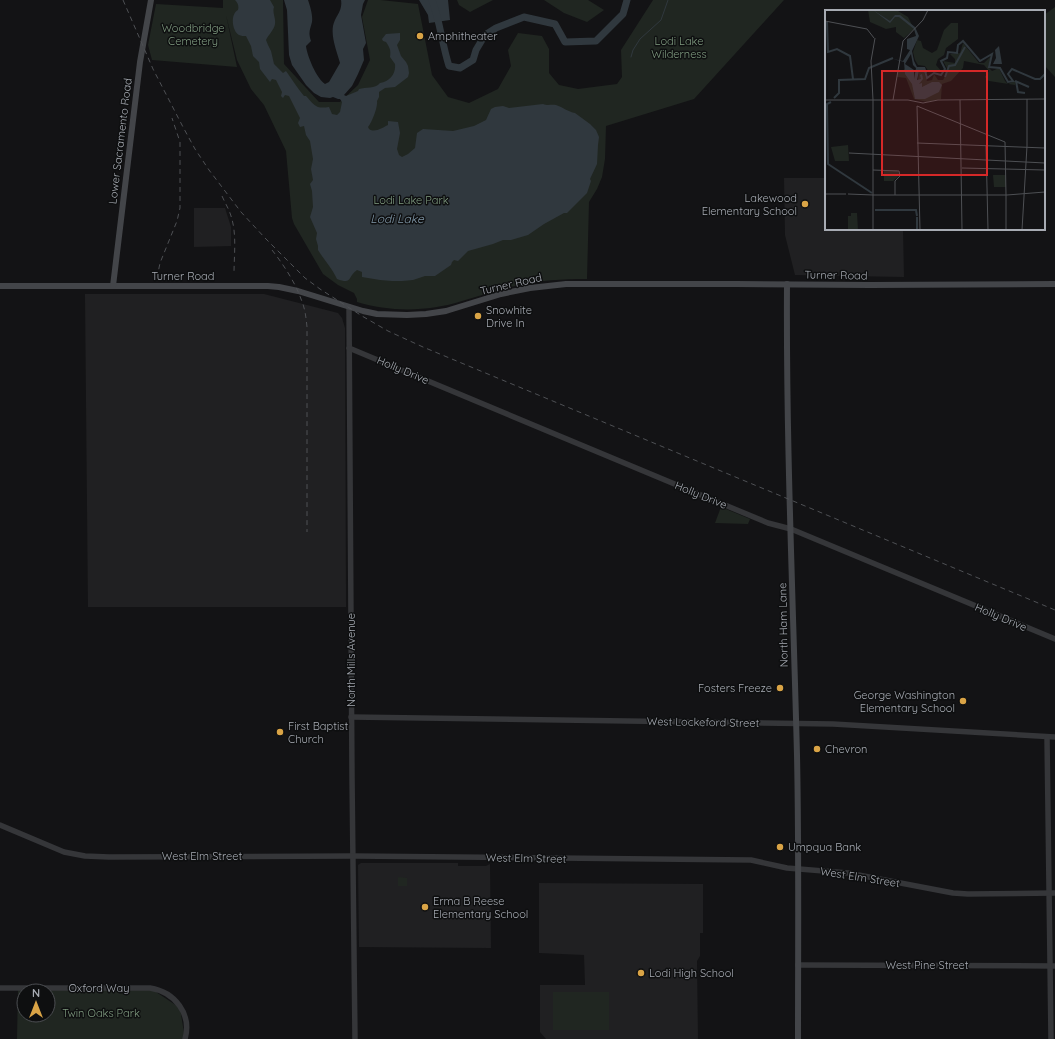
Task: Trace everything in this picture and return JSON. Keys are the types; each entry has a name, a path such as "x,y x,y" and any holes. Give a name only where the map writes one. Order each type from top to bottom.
{"main road":[{"name":"Lower Sacramento Road","path":"113,286 140,62 151,0"},
{"name":"Turner Road","path":"0,286 274,286 298,291 363,311 377,314 407,315 426,314 456,308 521,289 562,284 1055,284"},
{"name":"North Ham Lane","path":"787,284 788,443 796,723 798,1039"}],"street":[{"name":"North Mills Avenue","path":"349,307 351,717 355,1039"},
{"name":"Holly Drive","path":"349,348 768,523 791,529 1055,639"},
{"name":"West Lockeford Street","path":"351,717 833,724 1055,737"},
{"path":"1047,737 1052,893 1052,966 1049,973 1050,1039"},
{"name":"West Elm Street","path":"0,825 64,852 85,856 353,856 752,860 798,870 848,873 953,893 1052,893"},
{"name":"West Pine Street","path":"798,965 1052,966"},
{"name":"Oxford Way","path":"0,988 150,988 168,994 174,998 179,1005 186,1021 187,1030 185,1039"}],"shaded area":[{"name":"Lakewood Elementary School","path":"784,178 825,178 825,230 903,230 904,277 795,275 785,235"},
{"path":"194,208 225,208 231,227 231,246 194,247"},
{"path":"85,294 264,294 338,313 342,318 345,328 346,607 88,607"},
{"name":"Erma B Reese Elementary School","path":"361,863 458,863 458,866 486,866 490,864 491,948 359,947 358,865"},
{"name":"Lodi High School","path":"539,883 703,884 703,933 700,933 700,956 697,961 698,1039 546,1039 540,1032 540,985 585,985 584,955 539,953"}],"green space":[{"name":"Lodi Lake Park","path":"223,0 283,0 284,64 319,102 340,102 358,85 370,60 362,17 368,0 418,4 432,75 448,97 469,103 498,89 511,66 508,50 518,33 542,36 549,49 549,73 559,85 578,89 617,84 622,77 621,50 653,0 784,0 694,99 606,126 605,159 602,177 589,202 587,279 533,282 502,289 449,305 423,309 396,309 383,308 357,302 354,293 338,285 323,274 294,224 292,218 286,151 264,105 251,89 237,60 226,15 237,67 152,60 148,45 156,4 223,8"},
{"path":"457,0 493,0 470,12 459,5"},
{"path":"544,0 588,0 604,10 587,22 564,13"},
{"path":"1055,7 1055,77 1045,66 1045,14"},
{"path":"721,507 750,519 748,524 715,523"},
{"path":"398,877 407,878 407,886 398,886"},
{"name":"Twin Oaks Park","path":"56,988 150,988 180,1008 185,1039 17,1039 17,1023 56,1023"},
{"path":"553,992 609,992 609,1030 553,1030"}],"water":[{"name":"Lodi Lake","path":"235,0 270,0 274,7 273,11 275,24 266,40 271,51 274,64 283,73 286,71 304,96 306,96 318,107 329,107 332,114 337,115 340,112 342,102 340,99 333,97 321,97 314,93 306,85 292,65 289,55 287,10 284,0 308,0 312,22 309,33 311,41 306,46 310,61 319,77 325,84 329,82 340,63 333,35 333,26 341,7 341,0 365,0 361,15 366,43 363,49 364,60 352,86 344,95 346,96 358,91 359,89 376,86 387,81 392,76 395,64 390,57 390,51 386,42 382,39 386,34 400,33 400,40 397,45 401,56 408,66 408,77 395,87 385,88 379,92 376,111 368,127 371,130 376,130 388,125 388,121 398,122 400,133 397,149 399,155 402,157 415,148 417,133 423,129 453,131 474,126 486,120 491,109 495,107 503,106 509,108 543,104 559,106 575,113 596,130 599,137 597,164 590,179 591,181 587,193 567,213 564,213 544,224 528,235 511,240 503,240 468,251 458,261 454,260 451,265 435,276 425,276 413,280 392,281 362,277 362,272 357,270 348,281 337,279 318,250 316,239 317,233 310,217 313,207 310,184 313,180 311,169 313,159 310,141 306,135 304,126 300,127 298,123 300,118 289,96 285,95 283,98 281,96 282,92 276,80 272,79 270,82 260,69 259,62 253,56 251,46 246,36 239,35 235,30 233,26 233,19 235,12 238,10 238,3"},
{"path":"419,0 448,0 450,20 429,23 428,15"}],"waterway":[{"path":"432,0 449,66 460,68 473,60 476,50 485,35 496,28 524,17 555,24 565,42 596,41 623,14 627,0"},
{"path":"631,57 633,50 640,39 661,20 668,0"}],"railway":[{"path":"123,0 153,69 195,149 209,170 241,212 265,238 305,278 320,289 388,331 423,347 1055,610"},
{"path":"157,278 160,263 177,221 180,208 180,142 172,118"},
{"path":"222,196 233,223 235,245 234,274"},
{"path":"272,250 295,286 303,306 307,327 307,532"}],"place":[{"name":"Amphitheater","path":"420,36"},
{"name":"Lakewood Elementary School","path":"805,204"},
{"name":"Snowhite Drive In","path":"478,316"},
{"name":"Fosters Freeze","path":"780,688"},
{"name":"George Washington Elementary School","path":"963,701"},
{"name":"First Baptist Church","path":"280,732"},
{"name":"Chevron","path":"817,749"},
{"name":"Umpqua Bank","path":"780,847"},
{"name":"Erma B Reese Elementary School","path":"425,907"},
{"name":"Lodi High School","path":"641,973"}],"park label":[{"name":"Woodbridge Cemetery","path":"193,34"},
{"name":"Lodi Lake Wilderness","path":"679,47"}]}
